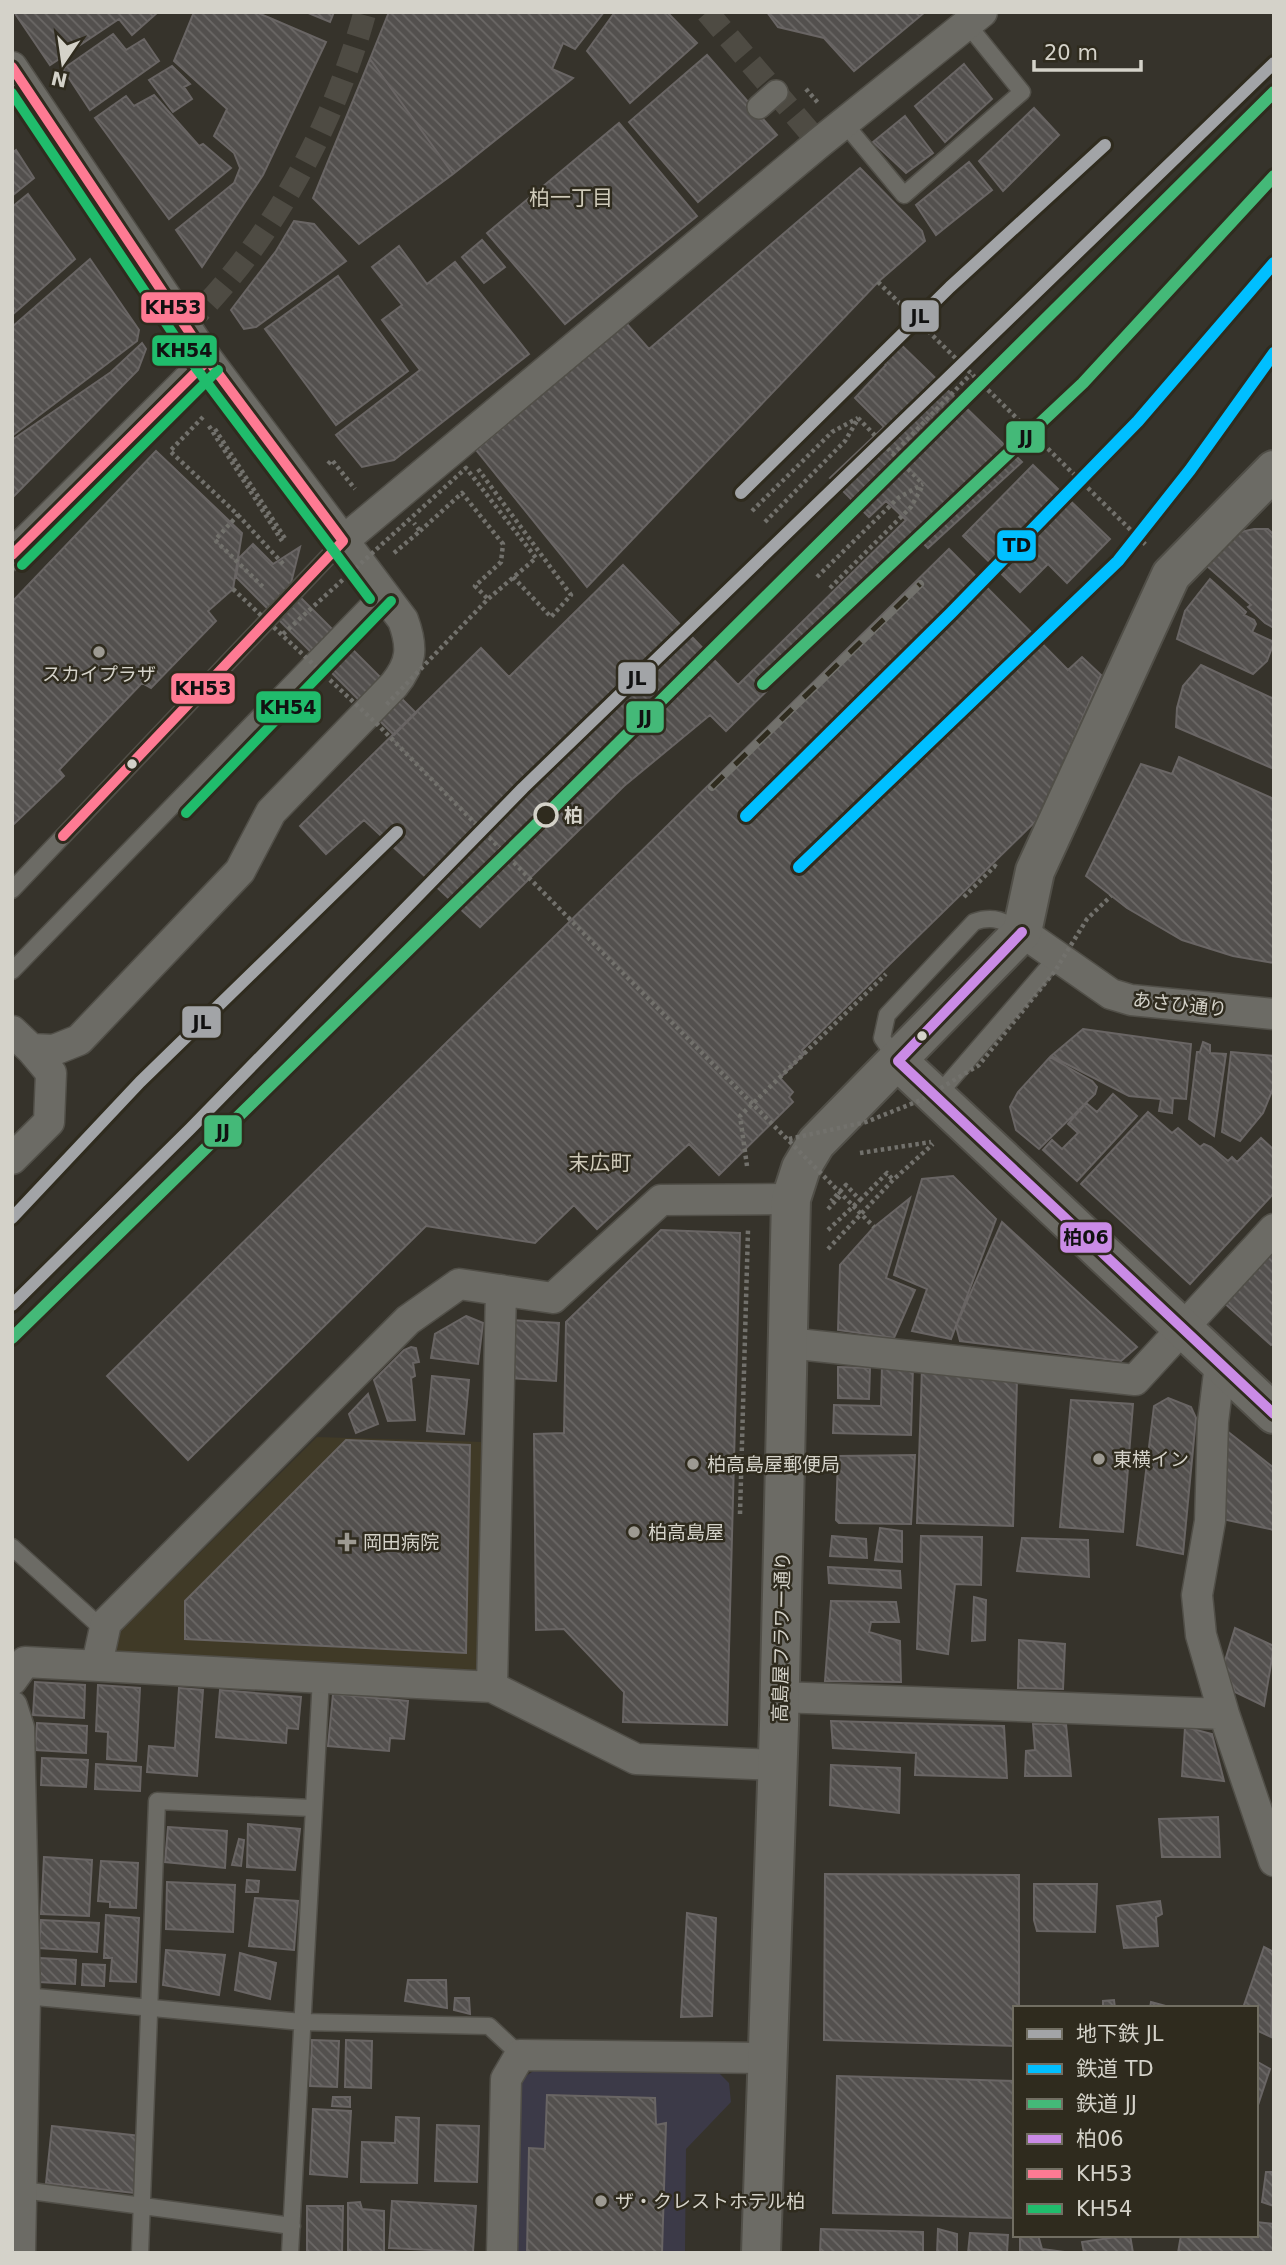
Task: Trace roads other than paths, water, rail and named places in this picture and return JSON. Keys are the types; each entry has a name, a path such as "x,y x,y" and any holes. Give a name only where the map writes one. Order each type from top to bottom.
{"street":[{"path":"343,541 844,123 975,19"},
{"path":"12,67 208,360 404,620 410,637 411,653 404,671 271,812 240,871 79,1040 54,1050 22,1040"},
{"path":"759,107 776,92"},
{"path":"12,555 208,360"},
{"path":"1022,932 1035,872 1171,575 1268,488"},
{"name":"あさひ通り","path":"1022,932 1111,993 1131,1000 1274,1014"},
{"name":"高島屋フラワー通り","path":"761,2253 780,1697 789,1280 813,1207 801,1168 816,1143 1022,932"},
{"path":"12,1158 49,1122 51,1073 22,1040"},
{"path":"898,1061 1274,1414"},
{"path":"97,1664 106,1623 408,1320 459,1284 553,1298 661,1200 813,1207"},
{"path":"788,1343 1135,1380 1274,1228"},
{"path":"492,1687 500,1290"},
{"path":"1220,1364 1213,1422 1210,1521 1197,1595 1201,1635 1224,1714 1274,1861"},
{"path":"12,1680 25,1662 492,1687 636,1759 778,1765"},
{"path":"780,1697 1224,1714"},
{"path":"12,1706 19,1728 25,1996 19,2183 20,2253"},
{"path":"502,2253 506,2079 520,2055 766,2058"}],"lane":[{"path":"844,123 904,195 1022,92 975,19"},
{"path":"12,890 343,541"},
{"path":"12,971 381,591"},
{"path":"937,1096 1057,957"},
{"path":"12,1547 105,1630"},
{"path":"290,2253 321,1678"},
{"path":"140,2253 147,2008 157,1801 312,1808"},
{"path":"25,1996 302,2022 489,2026 520,2055"},
{"path":"19,2183 142,2205 292,2226"}],"tunnel":[{"path":"185,326 216,294 244,259 295,181 336,97 365,12"},
{"path":"707,12 819,143"}],"railway":[{"path":"712,787 920,584"}],"metro line":[{"name":"JL","path":"12,1305 190,1129 523,788 1274,63"},
{"name":"JL","path":"741,493 950,287 1105,145"},
{"name":"JL","path":"12,1218 140,1082 397,832"}],"rail line":[{"name":"JJ","path":"12,1338 545,816 1274,92"},
{"name":"JJ","path":"763,684 1083,383 1274,176"},
{"name":"TD","path":"746,816 951,613 1138,421 1274,263"},
{"name":"TD","path":"799,867 1118,561 1190,470 1274,353"}],"place":[{"name":"スカイプラザ","path":"99,652"},
{"name":"柏","path":"546,815"},
{"name":"東横イン","path":"1099,1459"},
{"name":"柏高島屋郵便局","path":"693,1464"},
{"name":"柏高島屋","path":"634,1532"},
{"name":"岡田病院","path":"347,1542"},
{"name":"ザ・クレストホテル柏","path":"601,2201"}],"district":[{"name":"柏一丁目","path":"571,198"},
{"name":"末広町","path":"600,1163"}]}
